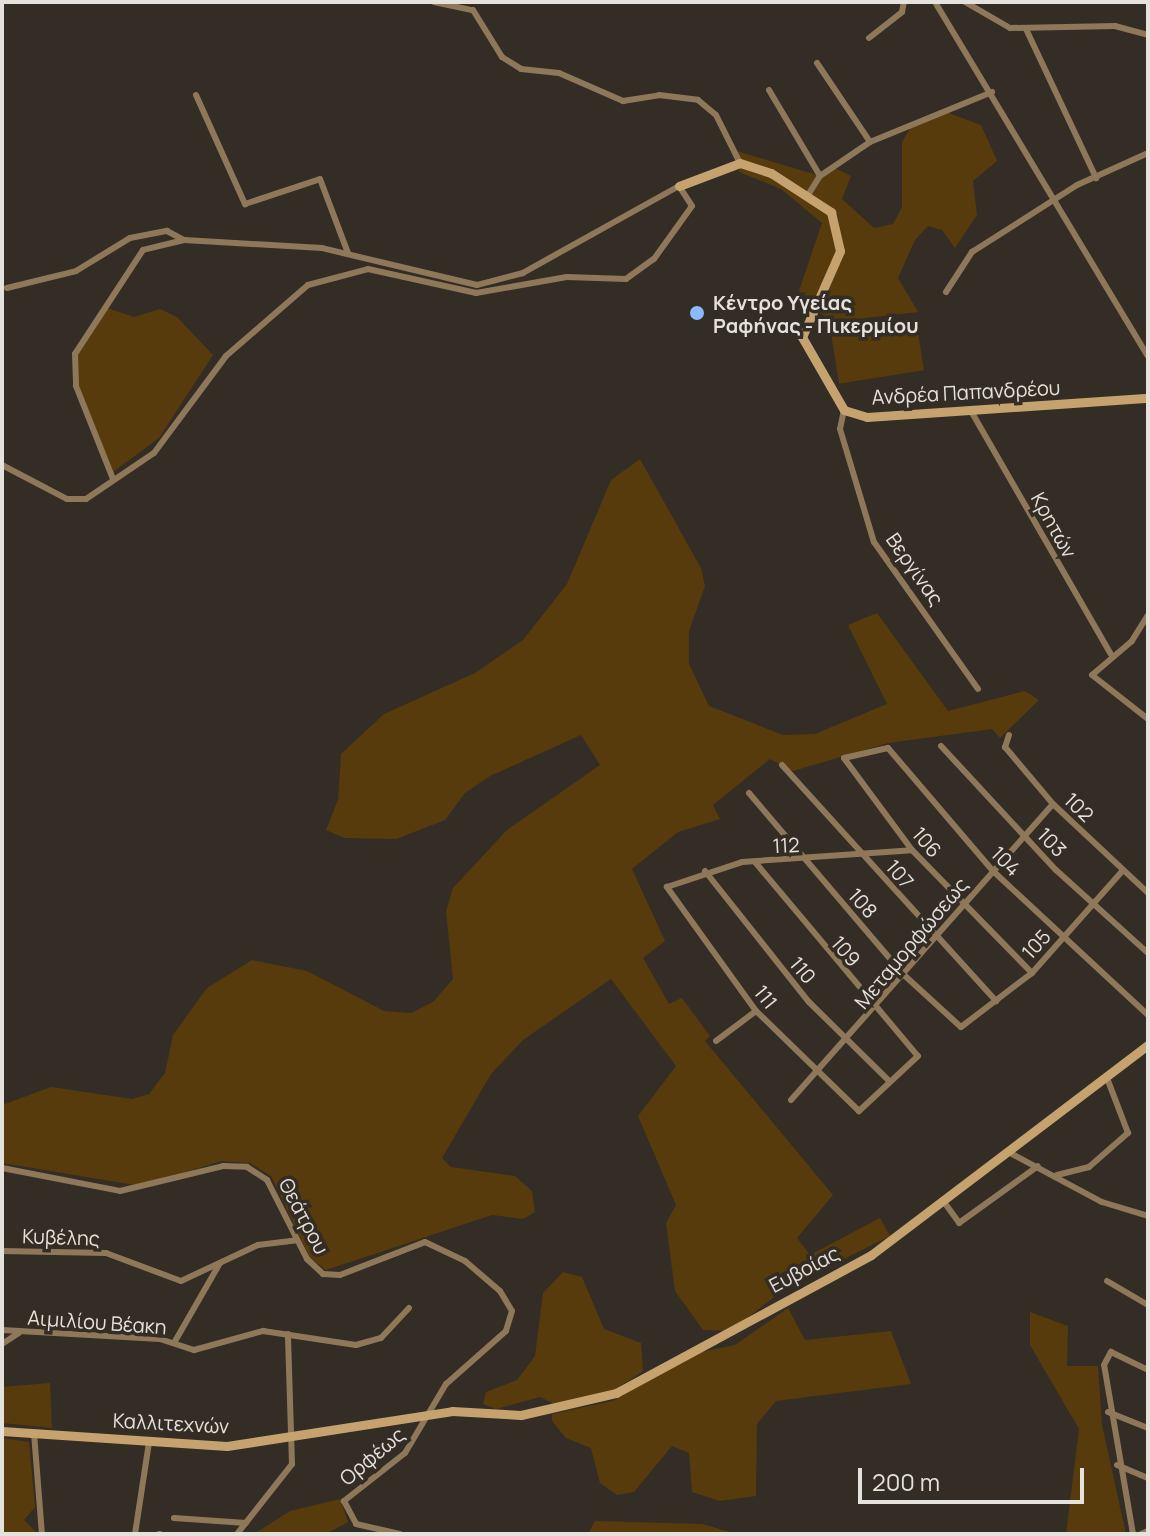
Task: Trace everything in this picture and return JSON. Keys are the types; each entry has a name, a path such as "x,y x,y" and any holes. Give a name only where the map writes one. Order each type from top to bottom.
{"street":[{"path":"113,479 76,386 75,354 143,250 184,240 348,253 459,283 499,282 679,186 740,163 706,104 672,95 623,101 559,73 521,69 502,57 473,10 434,2"},
{"path":"869,38 902,12 904,2"},
{"path":"935,2 992,92 1050,200 1148,356"},
{"path":"965,2 992,23 1026,29 1115,26 1148,35"},
{"path":"1026,29 1096,178"},
{"path":"817,63 870,142"},
{"path":"769,90 820,176"},
{"path":"808,195 820,176 870,142 992,92"},
{"path":"196,95 245,204 320,179 348,253"},
{"path":"946,292 966,257 1050,200 1148,153"},
{"name":"Ανδρέα Παπανδρέου","path":"740,163 808,195 831,212 841,241 802,337 844,410 867,417 1148,399"},
{"path":"2,465 67,499 86,499 154,453 226,356 308,285 368,269 476,293 567,277 592,283 626,279 654,259 692,206 679,186"},
{"path":"7,288 76,271 130,238 167,231 184,240"},
{"name":"Βεργίνας","path":"844,410 840,429 874,542 978,689"},
{"name":"Κρητών","path":"971,411 1111,654"},
{"path":"1148,615 1132,641 1111,654 1093,672 1096,684 1148,719"},
{"name":"102","path":"1009,735 1005,747 1053,804 1148,893"},
{"name":"103","path":"941,746 1024,836 1148,953"},
{"name":"104","path":"844,758 888,748 993,871 1148,1015"},
{"name":"106","path":"844,758 912,850 962,905 1032,973"},
{"name":"107","path":"782,765 996,1001"},
{"name":"108","path":"749,793 904,975 961,1027"},
{"name":"Μεταμορφώσεως","path":"791,1100 847,1043 962,905 1053,804"},
{"name":"112","path":"667,887 705,871 755,862 912,850"},
{"name":"109","path":"755,862 918,1056 888,1080"},
{"name":"105","path":"961,1027 1032,973 1123,870"},
{"name":"110","path":"705,871 847,1043 888,1080"},
{"name":"111","path":"667,887 756,1011 814,1075 859,1111 888,1080"},
{"path":"716,1041 756,1011"},
{"name":"Ευβοίας","path":"432,1415 521,1415 616,1393 682,1352 731,1337 789,1294 871,1255 1012,1154 1148,1045"},
{"path":"1057,1175 1092,1166 1128,1133 1107,1078"},
{"path":"1012,1154 1057,1175 1102,1202 1148,1216"},
{"name":"Θεάτρου","path":"2,1168 130,1191 223,1166 247,1167 267,1180 314,1268 332,1276 425,1242 465,1261 507,1301 506,1331 446,1384 432,1415"},
{"path":"944,1202 959,1223 1038,1166"},
{"name":"Κυβέλης","path":"2,1251 106,1253 181,1281 222,1260 297,1240"},
{"path":"174,1343 222,1260"},
{"path":"1107,1281 1148,1305"},
{"name":"Αιμιλίου Βέακη","path":"2,1330 174,1343 194,1350 246,1333 288,1334 367,1344 397,1327 409,1308"},
{"path":"2,1344 21,1332"},
{"path":"237,1534 289,1473 288,1334"},
{"path":"1133,1534 1108,1412 1107,1354 1148,1370"},
{"path":"1108,1412 1148,1428"},
{"name":"Καλλιτεχνών","path":"2,1431 217,1446 432,1415"},
{"name":"Ορφέως","path":"400,1534 356,1524 344,1501 405,1453 432,1415"},
{"path":"34,1433 42,1534"},
{"path":"135,1534 149,1442"},
{"path":"1117,1465 1148,1478"},
{"path":"174,1518 246,1523"},
{"path":"1141,1534 1148,1531"}],"shaded area":[{"path":"946,112 981,125 997,161 973,181 977,215 955,248 942,230 928,226 915,240 898,278 918,312 830,322 799,291 822,223 781,189 739,172 737,151 820,176 833,167 851,176 842,199 874,228 893,224 902,207 902,142 911,127"},
{"path":"104,307 134,317 160,309 177,317 213,355 159,438 113,472 79,387 77,353"},
{"path":"916,320 924,370 839,384 831,333"},
{"path":"640,459 701,568 705,586 689,631 689,664 709,706 783,735 815,734 887,704 848,625 877,613 948,711 1025,691 1039,700 1000,738 992,729 888,743 793,771 770,759 713,805 720,819 678,832 632,869 665,941 643,958 669,1004 682,998 710,1036 705,1041 833,1195 797,1238 810,1255 880,1218 890,1236 786,1288 730,1331 703,1330 675,1291 666,1223 676,1205 638,1116 676,1066 611,979 523,1040 491,1074 442,1158 451,1167 515,1176 532,1191 535,1212 523,1219 492,1215 326,1270 310,1258 271,1176 250,1163 221,1161 141,1186 2,1163 2,1105 51,1087 132,1099 149,1094 165,1073 173,1035 207,988 252,960 307,971 384,1011 411,1013 433,1002 453,979 446,911 453,888 507,830 600,765 581,735 490,776 465,793 445,820 396,839 344,838 326,830 338,800 341,754 384,714 475,673 523,640 567,584 611,480"},
{"path":"563,1272 582,1277 604,1329 641,1343 643,1371 616,1389 554,1404 540,1397 496,1409 483,1404 486,1392 517,1380 535,1356 543,1293"},
{"path":"788,1308 805,1340 891,1331 911,1384 776,1401 757,1424 756,1496 720,1501 692,1492 689,1453 672,1446 634,1492 617,1495 600,1483 591,1448 566,1438 552,1421 552,1414 613,1401 696,1353 735,1345"},
{"path":"1030,1312 1068,1326 1067,1366 1098,1366 1102,1425 1126,1534 1066,1534 1079,1429 1030,1345"},
{"path":"50,1383 52,1428 2,1423 2,1387"},
{"path":"2,1438 29,1442 35,1507 24,1520 38,1534 2,1534"},
{"path":"340,1499 348,1522 326,1534 254,1534 290,1511"},
{"path":"595,1521 703,1524 736,1534 588,1534"}],"place":[{"name":"Κέντρο Υγείας Ραφήνας - Πικερμίου","path":"697,313"}]}
